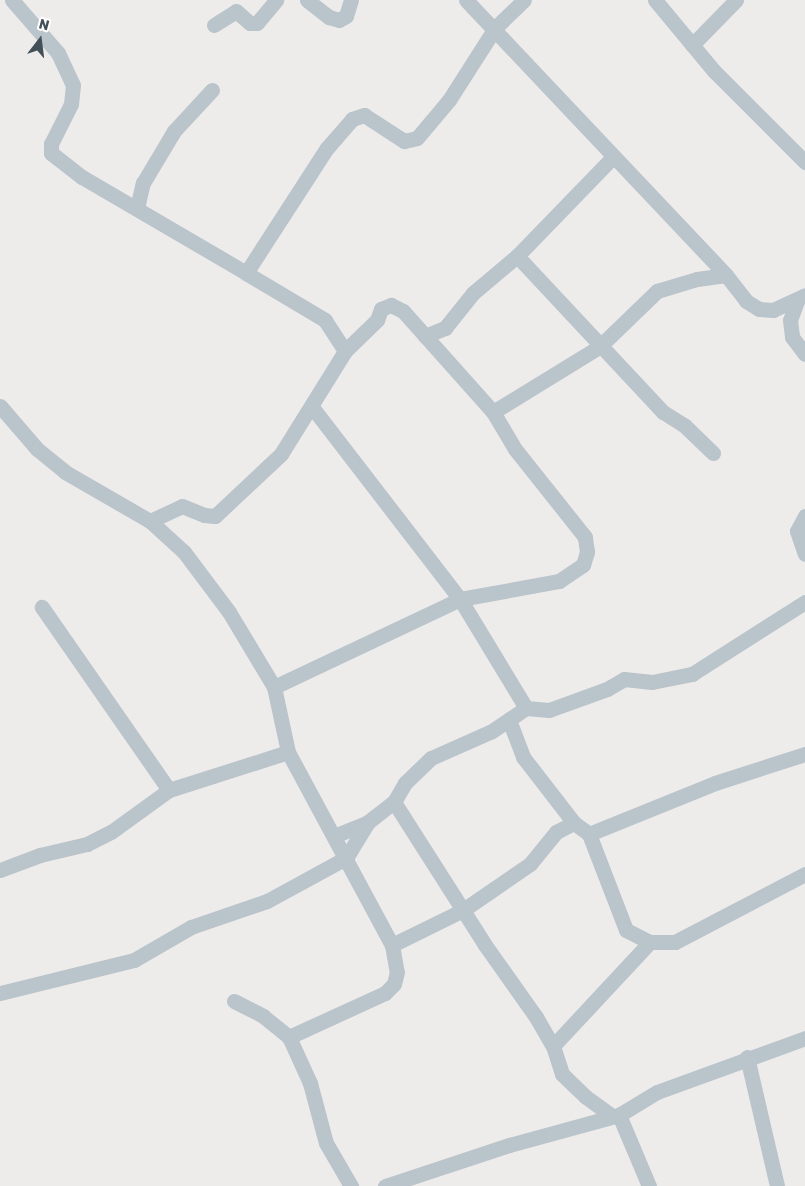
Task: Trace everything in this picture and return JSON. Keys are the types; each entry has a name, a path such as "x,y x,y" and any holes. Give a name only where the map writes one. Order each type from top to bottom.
{"street":[{"path":"12,0 58,53 73,85 71,104 51,144 51,153 82,177 325,320 345,351"},
{"path":"214,25 236,12 250,23 257,22 276,0"},
{"path":"307,0 329,17 339,20 346,16 351,0"},
{"path":"466,0 495,28 612,157 726,275 746,301 759,309 774,310 801,298"},
{"path":"246,273 327,148 352,119 364,115 404,141 417,138 449,100 495,28 524,0"},
{"path":"655,0 692,45 805,162"},
{"path":"692,45 736,0"},
{"path":"137,208 143,183 174,131 212,90"},
{"path":"425,336 445,328 473,293 517,256 612,157"},
{"path":"517,256 599,347 662,412 685,426 713,453"},
{"path":"494,412 599,347 657,291 697,279 726,275"},
{"path":"801,298 790,320 792,337 805,354"},
{"path":"150,521 182,506 204,515 216,516 281,454 312,407 345,351 376,320 381,309 391,305 403,311 494,412 515,449 585,538 587,552 583,565 559,581 460,599 274,687"},
{"path":"0,406 37,449 65,472 150,521 184,552 230,612 274,687 288,752 392,945 397,972 394,984 385,993 289,1037"},
{"path":"312,407 460,599 526,708"},
{"path":"805,516 797,531 805,554"},
{"path":"334,836 368,822 394,802 405,783 431,758 509,720 526,708 549,710 607,689 624,679 652,682 692,674 805,602"},
{"path":"42,607 169,790"},
{"path":"509,720 523,757 574,824 589,834 626,930 650,942 675,942 805,874"},
{"path":"0,870 40,855 95,840 111,832 169,790 288,752"},
{"path":"589,834 715,783 805,754"},
{"path":"394,802 553,1046 562,1074 586,1098 615,1115 649,1186"},
{"path":"0,992 134,960 191,927 267,901 346,858 368,822"},
{"path":"392,945 463,910 530,864 556,832 574,824"},
{"path":"553,1046 650,942"},
{"path":"234,1001 263,1016 289,1037 310,1082 326,1143 352,1186"},
{"path":"385,1186 615,1115 657,1092 747,1057 805,1038"},
{"path":"747,1057 777,1186"}]}
